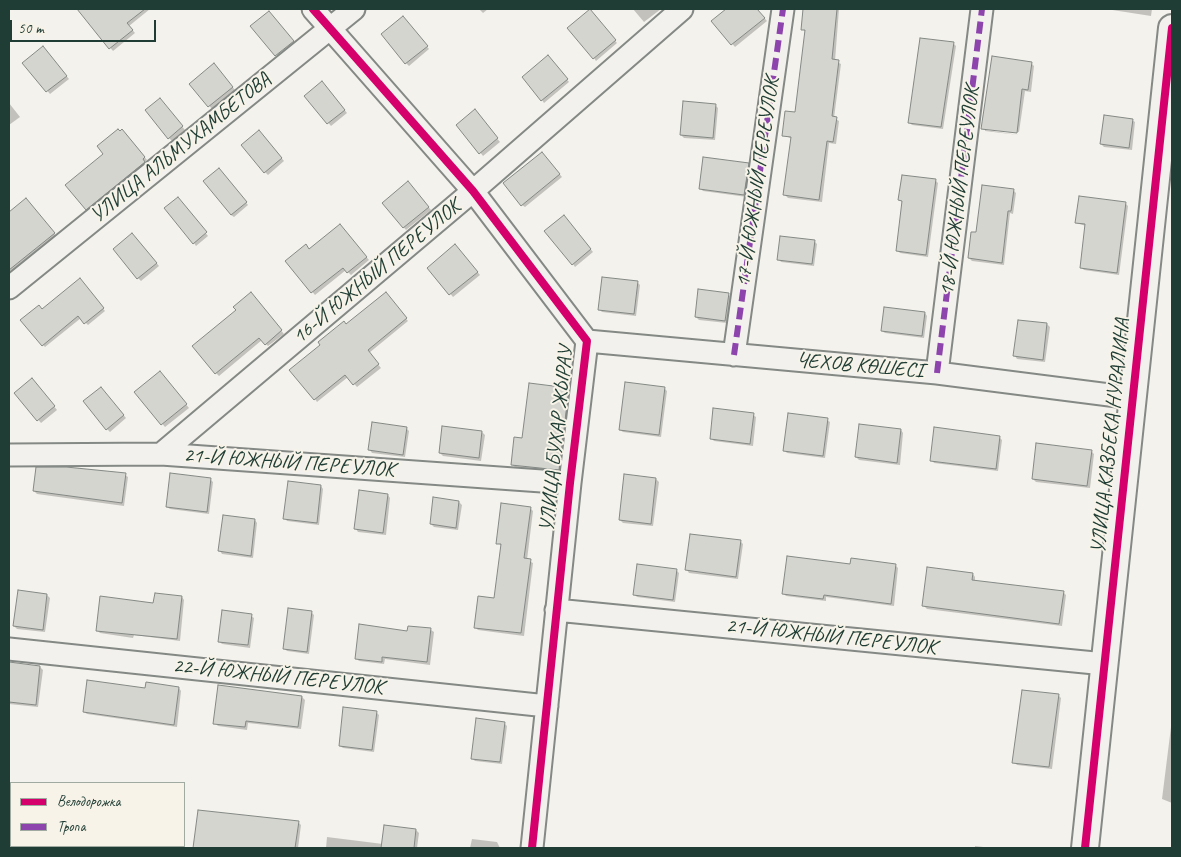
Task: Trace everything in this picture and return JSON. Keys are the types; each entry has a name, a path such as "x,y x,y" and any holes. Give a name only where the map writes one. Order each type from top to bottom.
{"street":[{"name":"УЛИЦА БУХАР ЖЫРАУ","path":"313,9 473,191 587,341 556,610 532,848"},
{"name":"УЛИЦА АЛЬМУХАМБЕТОВА","path":"9,288 354,9"},
{"name":"16-Й ЮЖНЫЙ ПЕРЕУЛОК","path":"161,454 473,191 682,9"},
{"name":"17-Й ЮЖНЫЙ ПЕРЕУЛОК","path":"734,355 782,9"},
{"name":"18-Й ЮЖНЫЙ ПЕРЕУЛОК","path":"937,373 982,9"},
{"name":"УЛИЦА КАЗБЕКА НУРАЛИНА","path":"1085,848 1172,28"},
{"name":"ЧЕХОВ КӨШЕСІ","path":"587,341 937,373 1133,398"},
{"name":"21-Й ЮЖНЫЙ ПЕРЕУЛОК","path":"9,455 161,454 570,482"},
{"name":"21-Й ЮЖНЫЙ ПЕРЕУЛОК","path":"556,610 1105,664"},
{"name":"22-Й ЮЖНЫЙ ПЕРЕУЛОК","path":"9,649 547,706"}],"building":[{"path":"77,9 145,9 127,23 133,30 109,49"},
{"path":"590,9 616,40 593,59 567,28"},
{"path":"726,9 757,9 765,18 731,45 711,21"},
{"path":"803,9 837,9 832,59 839,60 832,116 837,117 833,142 827,141 819,200 783,195 791,137 782,136 785,111 795,112 805,30 801,30"},
{"path":"269,11 294,41 275,56 250,26"},
{"path":"403,16 428,46 405,64 381,34"},
{"path":"920,38 954,42 941,127 908,123"},
{"path":"43,46 67,76 46,92 22,63"},
{"path":"548,55 568,79 541,101 522,77"},
{"path":"992,56 1032,62 1028,90 1022,89 1017,133 981,129"},
{"path":"214,63 233,87 208,107 189,84"},
{"path":"322,81 345,110 327,124 304,96"},
{"path":"160,98 183,126 168,139 145,110"},
{"path":"683,101 716,104 713,138 680,135"},
{"path":"475,109 498,138 479,154 456,125"},
{"path":"1104,115 1133,119 1129,148 1100,144"},
{"path":"118,129 120,131 122,129 145,157 143,159 145,162 86,210 65,185 103,154 97,146"},
{"path":"259,130 282,158 264,173 241,145"},
{"path":"542,152 560,174 521,206 503,183"},
{"path":"703,157 749,163 744,195 699,189"},
{"path":"219,168 247,202 231,215 203,181"},
{"path":"902,175 936,179 926,255 896,251 902,201 898,200"},
{"path":"408,181 429,207 403,228 382,203"},
{"path":"982,185 1014,189 1011,211 1008,211 1002,263 968,258 971,232 976,232"},
{"path":"1079,196 1126,202 1117,273 1080,268 1085,224 1075,223"},
{"path":"178,197 207,232 193,244 164,208"},
{"path":"26,198 55,233 9,270 9,212"},
{"path":"564,215 591,249 572,265 544,231"},
{"path":"340,224 367,257 347,273 343,268 311,293 285,261 306,244 309,249"},
{"path":"132,233 157,263 137,279 113,249"},
{"path":"780,236 815,240 812,264 777,260"},
{"path":"455,244 478,272 449,295 427,268"},
{"path":"602,277 638,281 634,314 598,310"},
{"path":"80,278 104,308 84,324 78,316 42,346 20,320 39,305 42,309"},
{"path":"698,289 729,293 725,321 695,317"},
{"path":"251,292 282,330 265,345 259,338 215,374 192,346 236,310 233,307"},
{"path":"386,292 407,318 368,350 379,364 353,385 345,375 314,400 289,370 320,345 318,342 344,321 346,324"},
{"path":"884,307 925,312 922,336 881,331"},
{"path":"1018,320 1047,323 1043,360 1013,356"},
{"path":"160,371 187,404 161,425 134,392"},
{"path":"32,378 55,406 37,421 14,393"},
{"path":"625,382 665,387 659,435 619,430"},
{"path":"529,383 569,388 559,470 511,465 514,437 522,438"},
{"path":"101,387 124,415 106,430 83,401"},
{"path":"713,408 754,413 750,444 710,439"},
{"path":"788,413 828,418 823,456 783,451"},
{"path":"372,422 407,427 403,455 368,450"},
{"path":"859,424 901,429 897,463 855,457"},
{"path":"442,426 482,431 479,458 439,453"},
{"path":"934,427 1000,436 996,469 930,461"},
{"path":"1036,443 1092,450 1087,486 1032,479"},
{"path":"36,467 66,467 126,473 122,503 33,491"},
{"path":"170,473 211,478 207,512 166,507"},
{"path":"624,474 656,478 651,524 619,520"},
{"path":"288,481 321,485 317,523 283,519"},
{"path":"359,490 388,494 383,533 354,529"},
{"path":"433,497 459,501 456,528 430,524"},
{"path":"501,503 531,507 524,558 531,559 521,633 474,628 478,596 494,598 501,544 496,544"},
{"path":"223,515 255,519 251,556 218,551"},
{"path":"690,534 741,540 736,577 685,570"},
{"path":"787,556 850,564 851,558 896,564 891,604 824,595 823,599 782,594"},
{"path":"637,564 677,569 673,600 633,595"},
{"path":"927,567 973,573 972,580 1064,591 1059,624 922,606"},
{"path":"18,590 47,594 43,630 13,626"},
{"path":"155,593 182,596 177,639 96,631 100,596 153,603"},
{"path":"288,608 312,611 307,652 283,649"},
{"path":"222,610 252,614 248,645 218,642"},
{"path":"359,624 407,631 408,626 431,628 427,662 382,657 382,662 355,659"},
{"path":"9,662 40,666 36,705 9,702"},
{"path":"87,680 145,688 146,682 179,687 174,725 83,712"},
{"path":"218,685 302,696 298,727 246,721 245,727 213,724"},
{"path":"1022,690 1059,694 1049,767 1012,763"},
{"path":"343,707 377,711 372,750 339,746"},
{"path":"476,718 505,722 500,762 471,759"},
{"path":"198,810 299,821 295,848 193,848"},
{"path":"384,825 416,829 414,848 381,848"}],"marked path":[{"path":"734,355 783,9"},
{"path":"937,373 982,9"}],"cycle path":[{"path":"313,9 473,191 587,341 570,483 532,848"},
{"path":"1085,848 1172,28"}]}
